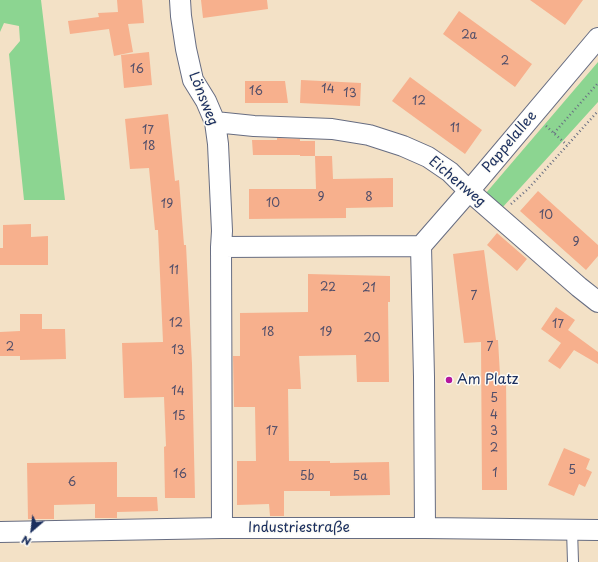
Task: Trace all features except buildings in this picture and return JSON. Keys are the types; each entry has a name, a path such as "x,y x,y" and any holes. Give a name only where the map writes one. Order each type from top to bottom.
{"street":[{"name":"Lönsweg","path":"180,0 186,49 193,80 206,101 215,122 218,144 222,231 221,247"},
{"name":"Pappelallee","path":"421,246 598,38"},
{"name":"Eichenweg","path":"215,122 254,126 332,129 368,135 403,146 428,157 450,172 498,217 598,302"},
{"path":"222,528 221,247 421,246 425,528"},
{"name":"Industriestraße","path":"0,532 222,528 598,530"}],"lane":[{"path":"572,529 573,562"}],"path":[{"path":"554,133 598,83"},
{"path":"498,217 528,189 598,111"},
{"path":"533,114 567,145"}],"green space":[{"path":"0,0 41,0 65,200 24,200 9,54 20,41 19,26 4,23 0,32"},
{"path":"598,62 598,102 502,208 486,193"}],"place":[{"name":"Am Platz","path":"449,380"}]}
